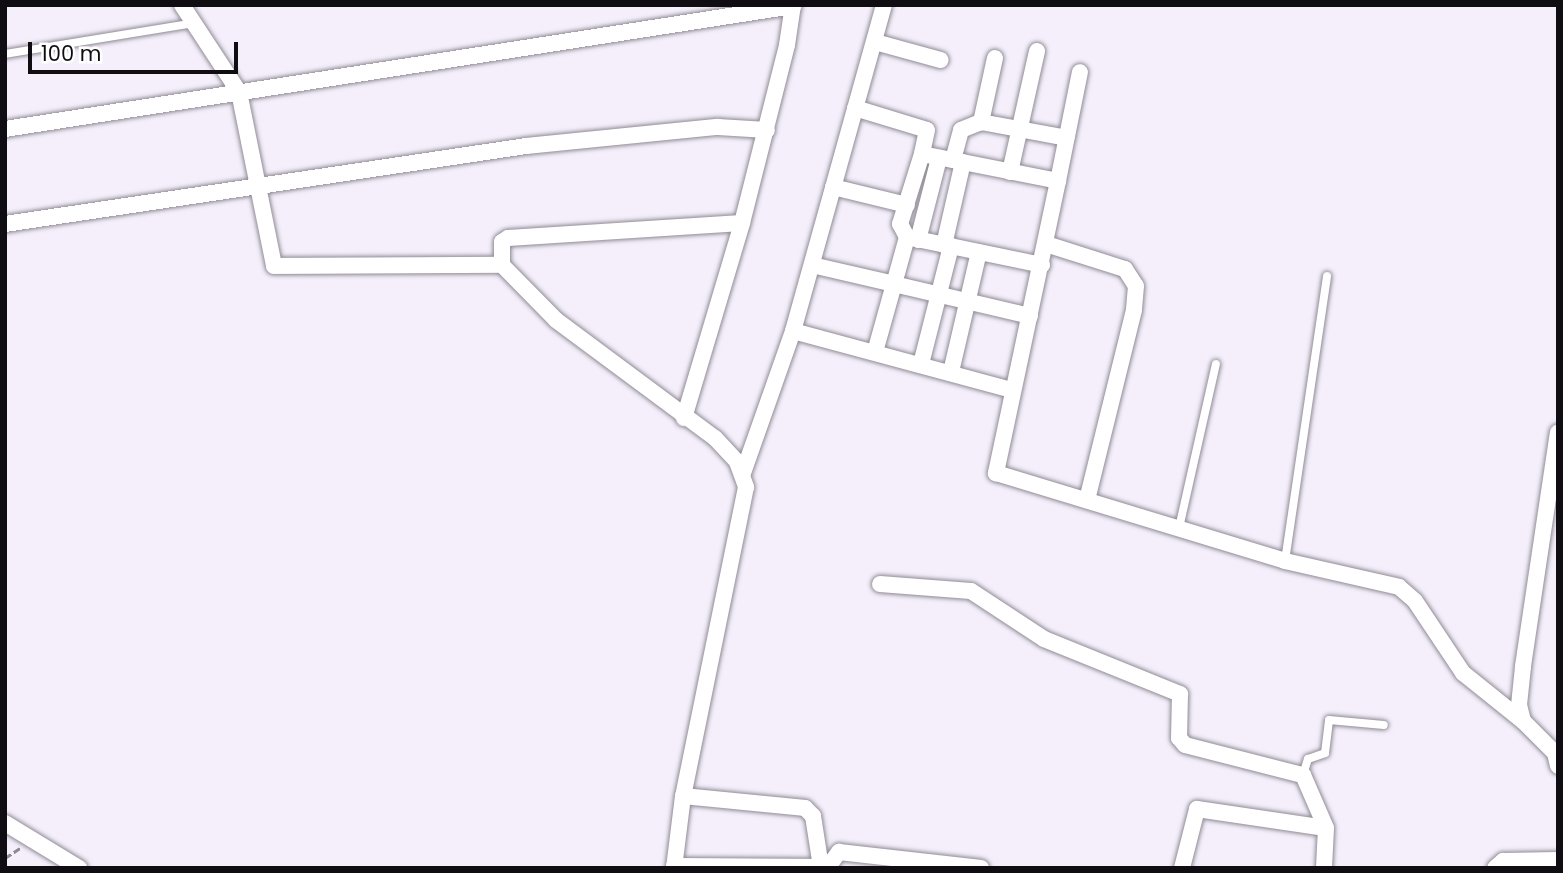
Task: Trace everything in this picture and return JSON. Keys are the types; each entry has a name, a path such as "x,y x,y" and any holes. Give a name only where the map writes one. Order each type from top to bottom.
{"street":[{"path":"182,5 239,92 274,266 502,265"},
{"path":"743,473 793,331 855,108 876,43 884,5"},
{"path":"5,129 793,6 767,130 743,223 684,418"},
{"path":"876,43 941,60"},
{"path":"1010,172 1037,51"},
{"path":"981,122 995,58"},
{"path":"1080,72 1042,265 1011,390 996,473 1285,561 1399,587 1415,601 1463,673 1521,713 1555,753 1558,766"},
{"path":"855,108 927,130 900,224 912,238 1042,265"},
{"path":"875,352 894,284 912,238 952,160 961,130 981,122 1067,138"},
{"path":"5,224 527,146 718,127 767,130"},
{"path":"922,154 1058,181"},
{"path":"921,364 948,246 952,160"},
{"path":"833,187 907,205"},
{"path":"743,223 508,238 502,242 502,265 556,320 684,418 715,438 743,473 746,487 728,586 683,796 674,867 825,867 839,852 981,868"},
{"path":"1046,244 1125,269 1136,286 1134,310 1087,500"},
{"path":"951,372 979,252"},
{"path":"812,265 1030,316"},
{"path":"793,331 1011,390"},
{"path":"1521,713 1523,666 1558,433"},
{"path":"880,584 971,591 1044,639 1181,694 1179,738 1185,746 1303,775 1326,828 1329,867"},
{"path":"683,796 804,808 813,816 825,867"},
{"path":"1182,868 1197,809 1326,828"},
{"path":"5,823 79,868"},
{"path":"1495,868 1503,862 1558,859"}],"lane":[{"path":"5,54 194,23"},
{"path":"1285,561 1327,276"},
{"path":"1178,528 1216,365"},
{"path":"1303,775 1305,762 1325,753 1329,720 1384,725"}]}
